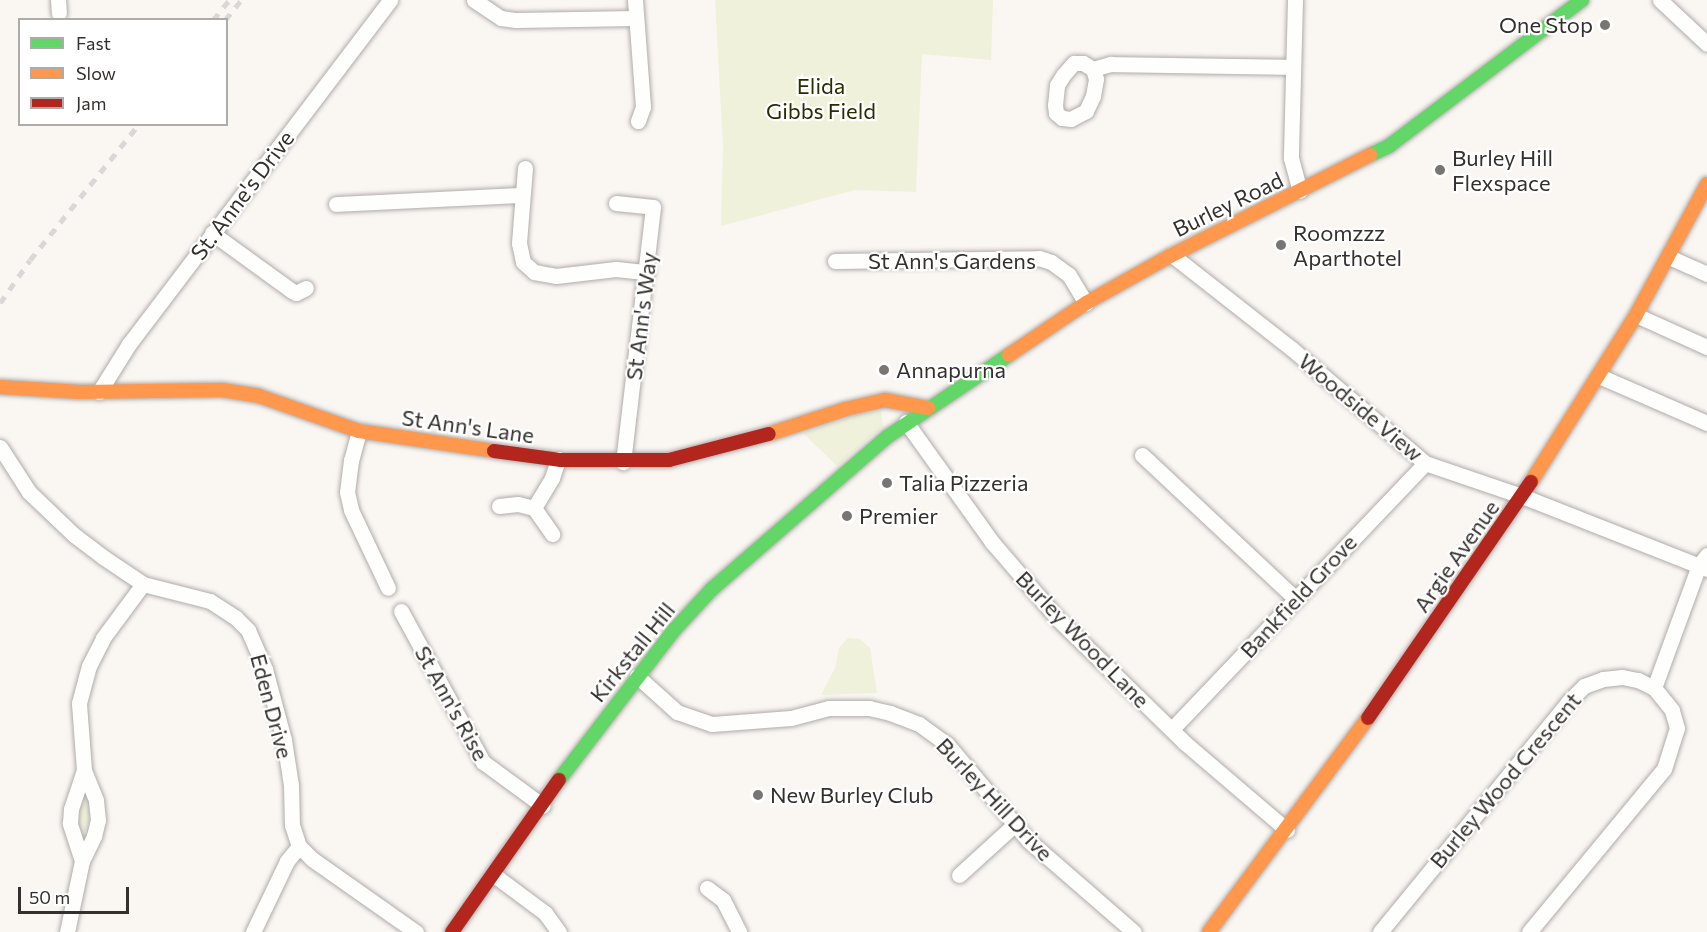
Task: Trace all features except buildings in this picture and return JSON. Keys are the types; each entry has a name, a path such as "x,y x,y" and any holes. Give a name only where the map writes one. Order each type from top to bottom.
{"street":[{"name":"St. Anne's Drive","path":"99,392 129,344 390,0"},
{"path":"474,0 501,18 516,20 636,18"},
{"path":"635,0 643,107 638,121"},
{"path":"1295,0 1291,158 1300,191"},
{"name":"Burley Road","path":"887,437 906,422 1086,303 1172,255 1389,146 1582,0"},
{"path":"1660,0 1707,44"},
{"path":"1093,69 1111,64 1293,67"},
{"path":"525,168 519,243 523,262 534,272 556,276 616,269 648,272"},
{"name":"Argie Avenue","path":"1209,932 1287,830 1395,681 1522,496 1599,376 1703,203 1707,184"},
{"path":"336,204 522,195"},
{"name":"St Ann's Way","path":"616,203 653,207 648,272 623,462"},
{"path":"212,233 292,291 296,293 306,288"},
{"name":"Woodside View","path":"1172,255 1292,349 1425,463 1704,563"},
{"path":"1669,257 1707,274"},
{"name":"St Ann's Gardens","path":"835,261 1039,258 1051,262 1069,275 1086,303"},
{"path":"1636,315 1707,347"},
{"path":"1599,376 1707,423"},
{"name":"St Ann's Lane","path":"0,387 99,392 222,390 259,396 359,431 406,440 558,459 623,462 669,460 787,429 846,408 885,400 928,408"},
{"name":"Burley Wood Lane","path":"906,422 999,551 1058,619 1172,729 1287,830"},
{"path":"359,431 346,492 351,510 388,588"},
{"name":"Kirkstall Hill","path":"452,932 588,740 637,676 712,589 887,437"},
{"name":"Eden Drive","path":"0,447 12,470 46,510 103,557 143,584 210,601 236,618 248,630 265,669 284,740 291,785 292,825 299,846"},
{"path":"1143,455 1296,599"},
{"path":"534,508 552,478 558,459"},
{"name":"Bankfield Grove","path":"1172,729 1425,463"},
{"path":"499,506 518,504 534,508 552,534"},
{"path":"1529,932 1664,769 1677,728 1672,710 1654,688 1704,563"},
{"path":"67,932 82,861 94,836 98,820 96,800 84,770 79,703 89,666 103,639 143,584"},
{"name":"St Ann's Rise","path":"401,611 483,762 543,806"},
{"name":"Burley Hill Drive","path":"637,676 677,712 712,724 791,718 829,708 869,708 900,716 919,724 947,744 1028,840 1134,932"},
{"name":"Burley Wood Crescent","path":"1380,932 1568,702 1584,686 1603,679 1622,676 1638,680 1654,688"},
{"path":"82,861 70,823 84,770"},
{"path":"959,875 1014,824"},
{"path":"253,932 288,861 299,846 312,859 416,932"},
{"path":"494,874 545,913 559,932"},
{"path":"707,888 723,900 738,932"}],"green space":[{"name":"Elida Gibbs Field","path":"715,0 993,0 991,60 922,54 916,192 855,190 721,226 723,145"},
{"path":"881,411 883,426 837,466 803,433 860,414"},
{"path":"848,638 860,639 870,648 877,693 821,695 835,668 839,648"},
{"path":"83,796 89,801 90,818 83,836 78,829 77,820"}],"railway":[{"path":"215,18 229,0"},
{"path":"227,18 241,0"},
{"path":"0,303 30,260 137,126"}],"traffic: fast":[{"path":"1370,155 1389,146 1582,0"},
{"path":"559,780 674,630 712,589 887,437 1009,355"}],"traffic: slow":[{"path":"1009,355 1086,303 1172,255 1370,155"},
{"path":"1531,482 1636,315 1707,184"},
{"path":"0,387 80,392 222,390 259,396 359,431 494,451"},
{"path":"769,434 846,409 885,400 928,408"},
{"path":"1209,932 1368,718"}],"traffic: jam":[{"path":"494,451 561,460 669,460 769,434"},
{"path":"1368,718 1531,482"},
{"path":"452,932 559,780"}],"place":[{"name":"One Stop","path":"1605,25"},
{"name":"Burley Hill Flexspace","path":"1440,170"},
{"name":"Roomzzz Aparthotel","path":"1281,245"},
{"name":"Annapurna","path":"884,370"},
{"name":"Talia Pizzeria","path":"887,483"},
{"name":"Premier","path":"847,516"},
{"name":"New Burley Club","path":"758,795"}]}
